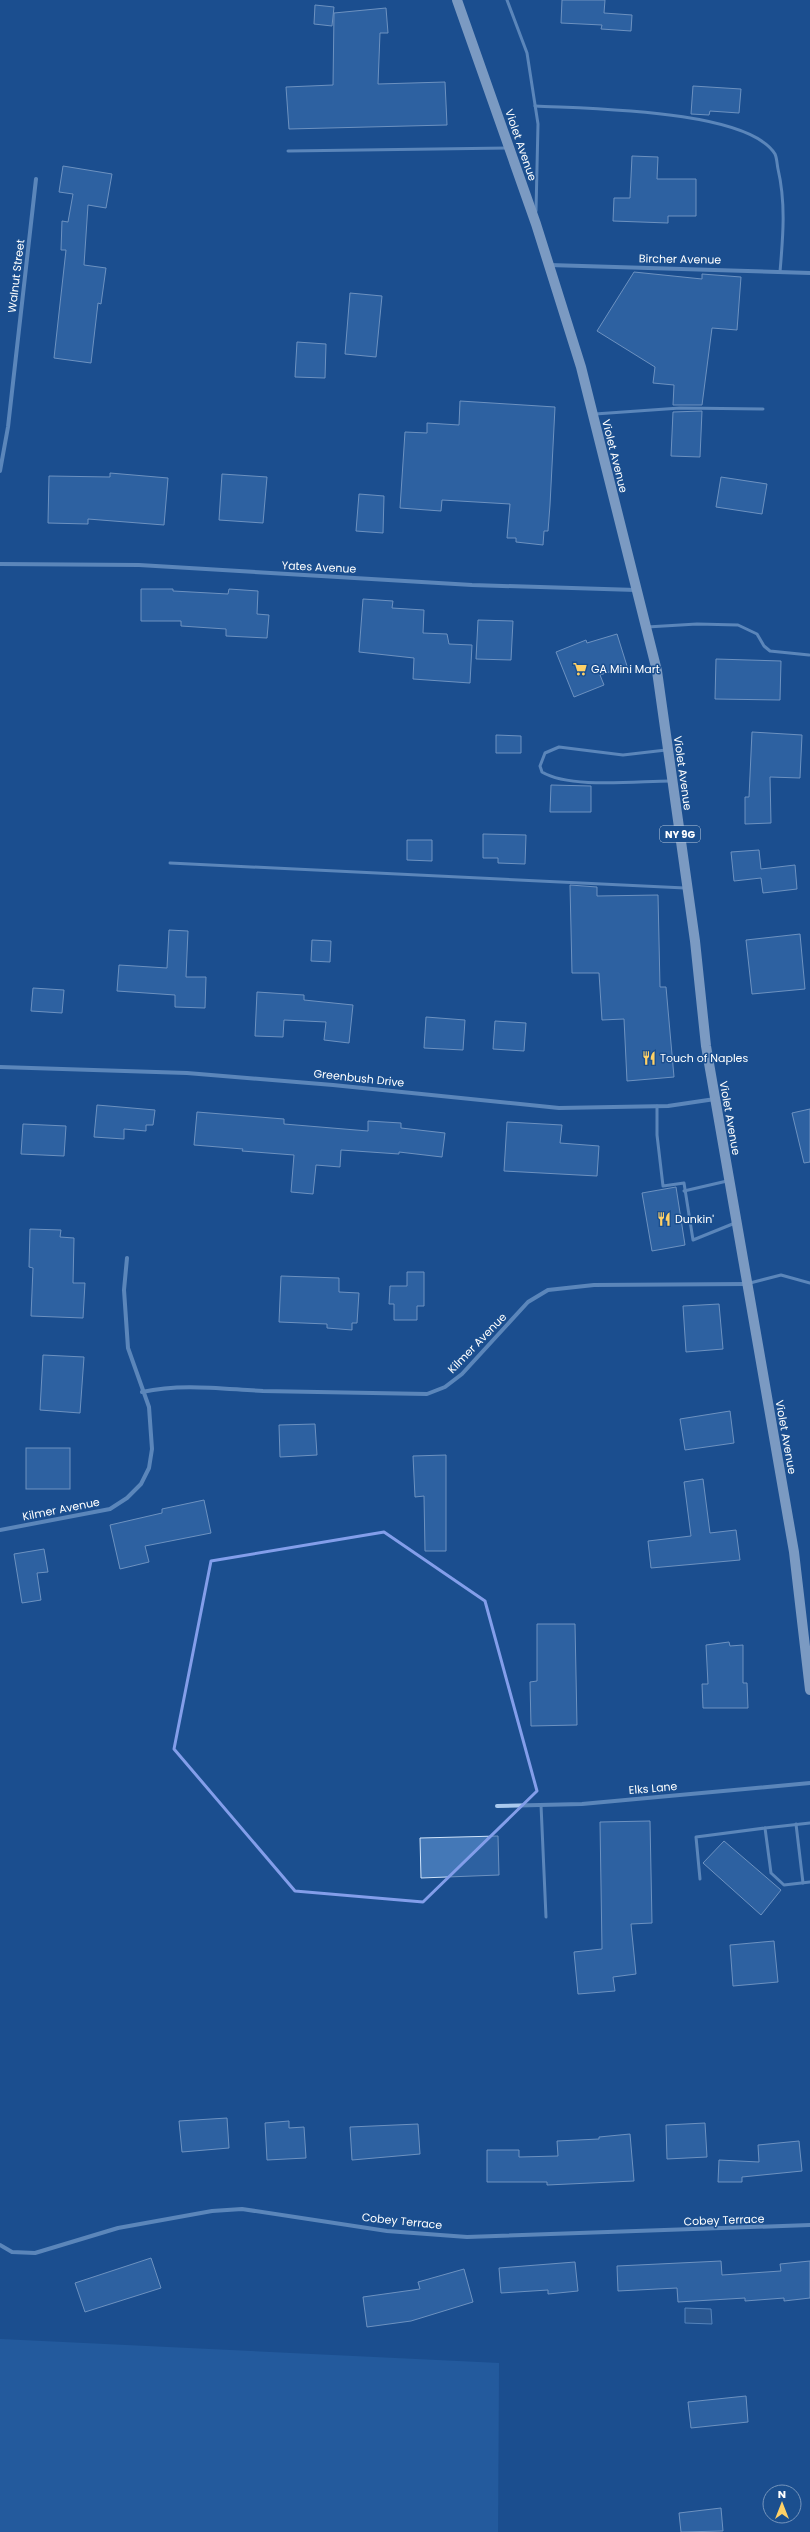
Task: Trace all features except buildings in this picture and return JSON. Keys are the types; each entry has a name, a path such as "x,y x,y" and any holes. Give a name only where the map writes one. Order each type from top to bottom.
{"main road":[{"name":"Violet Avenue","path":"457,0 536,224 581,367 645,628 657,671 687,888 706,1046 746,1284 794,1552 809,1664 810,1690"}],"street":[{"name":"Walnut Street","path":"0,471 8,427 36,179"},
{"name":"Bircher Avenue","path":"549,265 810,273"},
{"name":"Yates Avenue","path":"0,564 139,565 472,585 636,590"},
{"name":"Greenbush Drive","path":"0,1067 187,1072 334,1085 559,1108 657,1106 715,1099"},
{"name":"Kilmer Avenue","path":"0,1530 110,1509 127,1498 140,1484 149,1468 152,1449 149,1407 142,1392 128,1348 124,1290 127,1258"},
{"name":"Kilmer Avenue","path":"142,1392 165,1387 205,1386 261,1391 427,1394 445,1387 462,1374 528,1302 548,1290 594,1285 746,1284"},
{"name":"Elks Lane","path":"497,1806 582,1804 810,1783"},
{"name":"Cobey Terrace","path":"0,2245 12,2252 35,2253 118,2228 212,2212 242,2209 387,2231 467,2236 810,2225"}],"lane":[{"path":"507,0 527,53 538,124 536,224"},
{"path":"535,106 687,117 730,126 756,137 775,154 781,184 784,225 780,272"},
{"path":"288,151 509,148"},
{"path":"593,414 680,408 763,409"},
{"path":"645,628 698,624 738,625 757,634 764,646 770,650 809,655"},
{"path":"668,750 623,755 559,747 545,753 540,766 542,772 549,777 573,782 672,781"},
{"path":"170,863 687,888"},
{"path":"657,1106 657,1135 663,1186 684,1183 684,1191 693,1240 736,1222"},
{"path":"684,1191 729,1180"},
{"path":"746,1284 781,1275 810,1283"},
{"path":"541,1805 546,1917"},
{"path":"700,1878 696,1837 810,1823"},
{"path":"796,1824 803,1883"},
{"path":"765,1828 772,1873 784,1885 810,1882"}],"highlighted area":[{"path":"384,1532 485,1601 537,1791 423,1902 295,1891 174,1749 211,1561"}],"shaded area":[{"path":"685,2308 711,2309 712,2324 685,2323"},
{"path":"0,2339 499,2363 498,2532 0,2532"}],"place":[{"name":"GA Mini Mart","path":"580,669"},
{"name":"Touch of Naples","path":"649,1058"},
{"name":"Dunkin'","path":"664,1219"}]}
